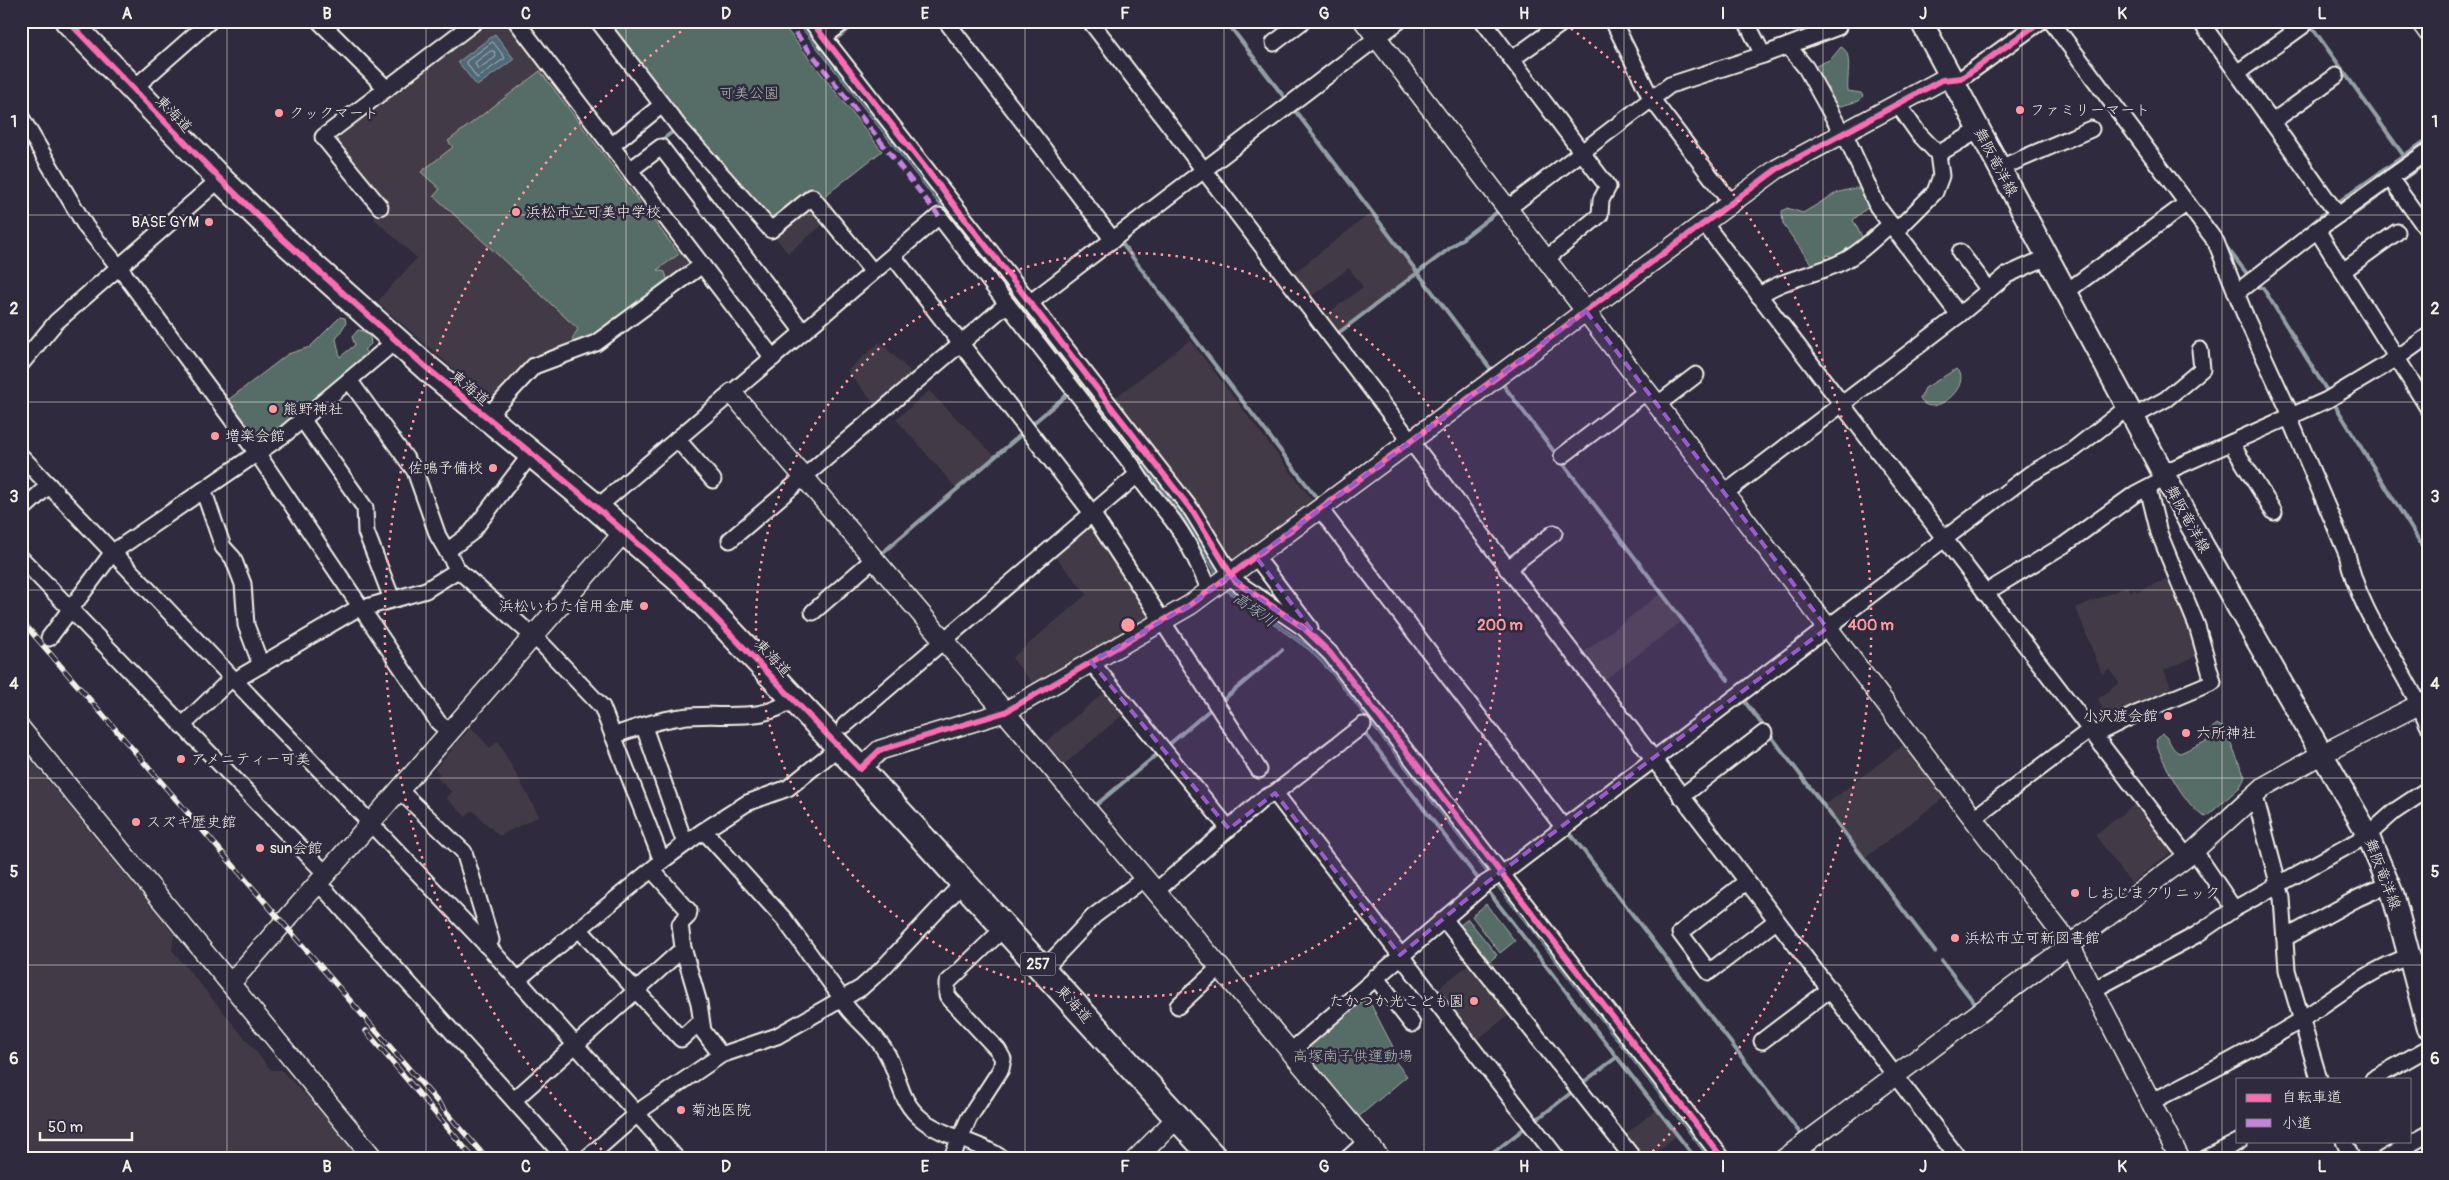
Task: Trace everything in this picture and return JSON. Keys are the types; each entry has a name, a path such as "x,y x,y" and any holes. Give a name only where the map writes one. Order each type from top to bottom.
{"highway":[{"name":"東海道","path":"68,21 220,179 277,234 486,418 625,531 690,589 793,698 842,736 860,769 1215,1159"}],"main road":[{"name":"舞阪竜洋線","path":"1921,21 2130,412 2159,480 2368,835 2389,884 2428,1027"}],"street":[{"path":"380,207 323,137 476,21"},
{"path":"516,21 773,358"},
{"path":"598,21 662,105 771,230 812,197 873,272"},
{"path":"811,21 1193,512 1221,583"},
{"path":"824,37 845,21"},
{"path":"946,21 1113,240"},
{"path":"1090,21 1506,569 1959,1159"},
{"path":"1274,43 1303,21"},
{"path":"1364,21 2070,945 2180,1159"},
{"path":"1031,302 1399,21"},
{"path":"1482,21 1608,187 1601,200 1600,215 1546,259"},
{"path":"1512,59 1565,21"},
{"path":"1612,21 1651,98 1731,202"},
{"path":"1746,21 1763,55"},
{"path":"1507,209 1651,98 1681,80 1788,46 1838,27 1838,21"},
{"path":"860,769 880,750 1006,712 1163,622 1221,583 1731,202 1784,165 1942,80 1962,78 2041,21"},
{"path":"2051,21 2216,242 2347,554 2351,572 2364,603 2394,661 2424,702 2428,725"},
{"path":"2200,21 2338,215"},
{"path":"2420,21 2428,32"},
{"path":"133,89 204,23"},
{"path":"328,24 387,89"},
{"path":"2237,73 2304,25"},
{"path":"1788,46 1806,68 1843,132 1877,206 1959,315"},
{"path":"2272,122 2336,76"},
{"path":"1759,296 1804,275 1844,262 1894,227 1935,192 1941,176 1938,154 1918,132 1897,103"},
{"path":"611,146 662,105"},
{"path":"21,117 82,221 119,267 257,453 438,722 450,732"},
{"path":"2000,168 2091,129"},
{"path":"1938,154 1979,130"},
{"path":"630,170 661,147 803,332"},
{"path":"2236,293 2317,230 2428,150"},
{"path":"2390,178 2428,231"},
{"path":"24,354 56,322 220,179"},
{"path":"2066,292 2186,203"},
{"path":"599,509 607,499 939,216 1221,583 1240,585 1304,628 1330,653 1496,877 1723,1159"},
{"path":"1704,223 2092,733 2234,909"},
{"path":"2317,230 2428,408"},
{"path":"2343,272 2397,232"},
{"path":"1960,252 1989,290"},
{"path":"893,256 1092,513 1259,770"},
{"path":"1725,493 1959,315 2007,275 2047,257"},
{"path":"486,418 534,366 596,343 702,265"},
{"path":"730,540 1007,304"},
{"path":"1986,593 2064,546 2159,480 2231,443 2327,400 2397,358 2428,336"},
{"path":"49,638 113,552 302,420 395,339"},
{"path":"1291,1051 1400,955 1496,877 1564,828 2030,474 2073,450 2130,412 2166,399 2202,369 2200,350"},
{"path":"1562,456 1652,398 1696,375"},
{"path":"349,380 416,471 438,536 458,570 533,636 602,707 657,866 689,911 688,916 680,924 684,951 699,1003 701,1025 706,1037 721,1055"},
{"path":"732,393 1006,712 1381,1159"},
{"path":"302,420 366,508 366,532 392,599"},
{"path":"677,439 713,480"},
{"path":"2231,443 2274,512"},
{"path":"446,551 470,533 531,454"},
{"path":"21,456 486,945 677,1159"},
{"path":"517,980 687,843 747,803 788,788 944,640 1137,475"},
{"path":"1973,819 2092,733 2213,682 2197,626 2159,533 2159,480"},
{"path":"21,511 49,485"},
{"path":"202,491 223,547 233,558 243,584 246,625 261,665"},
{"path":"1320,509 1564,828"},
{"path":"228,982 322,879 625,531"},
{"path":"1506,569 1554,533"},
{"path":"1256,557 1312,629 1317,640"},
{"path":"21,558 182,726 322,879 328,893 566,1159"},
{"path":"813,612 874,559"},
{"path":"182,726 234,680 361,607 426,590 458,570"},
{"path":"1091,662 1228,828"},
{"path":"613,736 680,716 768,713 785,705 793,698"},
{"path":"1784,1159 2190,854 2265,786 2322,754 2424,702"},
{"path":"1043,970 1094,916 1150,884 1228,828 1264,798 1275,793 1363,725"},
{"path":"644,726 683,838 687,843"},
{"path":"21,729 374,1159"},
{"path":"1681,797 1764,733"},
{"path":"2093,990 2204,931 2234,909 2368,835 2395,811 2428,789"},
{"path":"399,790 464,852 491,940 486,945"},
{"path":"1275,793 1558,1159"},
{"path":"2251,797 2257,804 2279,885 2282,898 2287,970 2319,1078"},
{"path":"704,831 789,924 844,1007 883,1047 891,1062 899,1090 911,1109 930,1126 960,1137 1003,1159"},
{"path":"586,1159 637,1114 721,1055 778,1036 872,980 963,882"},
{"path":"1746,882 1680,933 1709,972 1776,921"},
{"path":"2284,938 2358,898 2389,884"},
{"path":"1444,919 1634,1159"},
{"path":"951,1159 969,1118 1001,1069 1003,1059 998,1050 951,1000 948,995 947,983 1004,928"},
{"path":"579,929 680,1039 695,1026 701,1025"},
{"path":"514,1100 678,953 684,951"},
{"path":"2151,1102 2234,1059 2301,1020 2351,986 2409,957"},
{"path":"1178,1006 1220,967"},
{"path":"1375,977 1412,1024"},
{"path":"1762,1041 1829,990"},
{"path":"2375,1078 2428,1048"},
{"path":"1136,1159 1178,1117"},
{"path":"2384,1159 2428,1134"},
{"path":"1347,1159 1367,1141"},
{"path":"2205,1159 2238,1142"},
{"path":"2344,1142 2352,1159"}],"highlighted area":[{"path":"1586,311 1827,628 1486,883 1400,955 1275,793 1229,829 1091,662 1190,605 1231,575 1245,589 1309,632 1311,629 1256,557"}],"shaded area":[{"name":"浜松市立可美中学校","path":"487,21 508,21 691,262 691,267 493,403 377,302 417,258 374,219 385,206 330,140"},
{"path":"811,205 825,223 788,253 774,236"},
{"path":"1371,213 1416,272 1336,333 1323,317 1363,287 1349,268 1309,298 1291,275"},
{"path":"1190,340 1315,504 1237,563 1112,400"},
{"path":"880,342 916,377 879,409 847,371"},
{"path":"929,391 994,455 956,488 896,419"},
{"path":"1087,524 1094,525 1152,613 1150,620 1035,686 1012,658 1087,594 1052,553"},
{"path":"2173,576 2202,654 2164,670 2174,694 2109,723 2098,699 2119,683 2109,669 2102,674 2076,608 2127,586 2130,591 2135,589 2137,592"},
{"path":"1660,594 1681,622 1601,683 1580,655"},
{"path":"1108,689 1127,711 1061,767 1042,745"},
{"path":"471,727 490,748 498,741 539,816 499,836 472,810 466,817 446,798 452,792 437,778 440,774 435,769"},
{"path":"1906,743 1947,795 1865,858 1825,805"},
{"path":"21,748 174,934 172,950 271,1070 281,1070 316,1106 359,1159 21,1159"},
{"path":"2139,801 2174,850 2131,883 2095,835"},
{"name":"たかつか光こども園","path":"1473,961 1513,1012 1474,1042 1435,991"},
{"path":"1656,1110 1676,1136 1647,1159 1639,1159 1622,1137"}],"green space":[{"name":"可美公園","path":"604,21 780,21 882,151 821,199 772,223 684,124"},
{"path":"1841,47 1845,50 1848,60 1848,91 1861,93 1863,96 1859,101 1837,107 1833,105 1814,70 1816,66 1831,59"},
{"path":"540,71 679,254 657,270 665,272 668,282 602,334 577,345 572,339 578,329 434,196 440,189 421,172 453,147 448,141"},
{"path":"1855,188 1865,189 1872,204 1853,220 1864,240 1837,259 1827,255 1823,263 1814,268 1783,224 1782,211 1787,208 1803,213 1836,193"},
{"path":"340,317 345,318 346,323 336,339 340,357 355,345 352,337 358,330 363,331 370,337 371,344 364,350 371,356 282,430 260,444 255,443 227,406 228,400 288,354 310,347"},
{"path":"1956,369 1960,373 1961,380 1958,387 1947,400 1932,406 1925,404 1920,399 1925,388"},
{"path":"2217,724 2224,728 2245,777 2240,787 2206,817 2199,813 2184,796 2168,771 2156,740 2162,734 2174,749 2180,753 2207,741 2211,729"},
{"path":"1486,904 1515,941 1500,953 1472,916"},
{"path":"1468,919 1497,955 1488,963 1459,926"},
{"name":"高塚南子供運動場","path":"1365,993 1393,1047 1395,1061 1407,1076 1356,1119 1302,1055 1303,1048"}],"water":[{"name":"高塚川","path":"796,21 803,21 1188,516 1206,544 1227,588 1311,647 1335,672 1713,1159 1709,1159 1332,674 1309,650 1225,590 1184,519"},
{"path":"495,34 514,59 477,86 458,62"}],"waterway":[{"path":"832,42 859,21"},
{"path":"1226,21 1287,101"},
{"path":"2309,23 2404,156"},
{"path":"1293,108 1493,372"},
{"path":"659,142 675,130"},
{"path":"2337,203 2428,139"},
{"path":"2397,183 2428,162"},
{"path":"2349,218 2392,187"},
{"path":"1337,334 1500,210"},
{"path":"2308,227 2328,210"},
{"path":"1120,241 1319,501"},
{"path":"2224,244 2248,275"},
{"path":"2254,285 2263,288 2329,394"},
{"path":"1501,382 1728,680"},
{"path":"1031,425 1069,393"},
{"path":"2333,402 2428,555"},
{"path":"881,554 1023,433"},
{"path":"1223,700 1282,650"},
{"path":"1742,698 1935,952"},
{"path":"1166,747 1212,708"},
{"path":"1364,732 1479,880"},
{"path":"1312,754 1332,739"},
{"path":"1096,805 1160,752"},
{"path":"1276,783 1309,757"},
{"path":"2226,809 2241,795"},
{"path":"1570,833 1803,1137"},
{"path":"1488,891 1696,1159"},
{"path":"1942,961 1976,1005"},
{"path":"1581,1084 1617,1057"},
{"path":"1536,1120 1572,1092"},
{"path":"1485,1159 1526,1127"},
{"path":"1810,1147 1820,1159"},
{"path":"1770,1159 1780,1152"}],"railway":[{"path":"21,620 487,1159"},
{"path":"366,1031 474,1159"}],"marked path":[{"path":"786,21 939,216"}],"cycle path":[{"path":"68,21 220,179 277,234 427,368 582,495 675,576 860,769 880,750 1005,712 1190,605 1777,169 1942,80 1962,78 2041,21"},
{"path":"811,21 1193,512 1235,581 1304,628 1330,653 1723,1159"}],"place":[{"name":"ファミリーマート","path":"2020,110"},
{"name":"クックマート","path":"279,113"},
{"name":"浜松市立可美中学校","path":"516,212"},
{"name":"BASE GYM","path":"209,222"},
{"name":"熊野神社","path":"273,409"},
{"name":"増楽会館","path":"215,436"},
{"name":"佐鳴予備校","path":"493,468"},
{"name":"浜松いわた信用金庫","path":"644,606"},
{"name":"小沢渡会館","path":"2168,716"},
{"name":"六所神社","path":"2186,733"},
{"name":"アメニティー可美","path":"181,759"},
{"name":"スズキ歴史館","path":"136,822"},
{"name":"sun会館","path":"260,848"},
{"name":"しおじまクリニック","path":"2075,893"},
{"name":"浜松市立可新図書館","path":"1955,938"},
{"name":"たかつか光こども園","path":"1474,1001"},
{"name":"菊池医院","path":"681,1110"}]}
